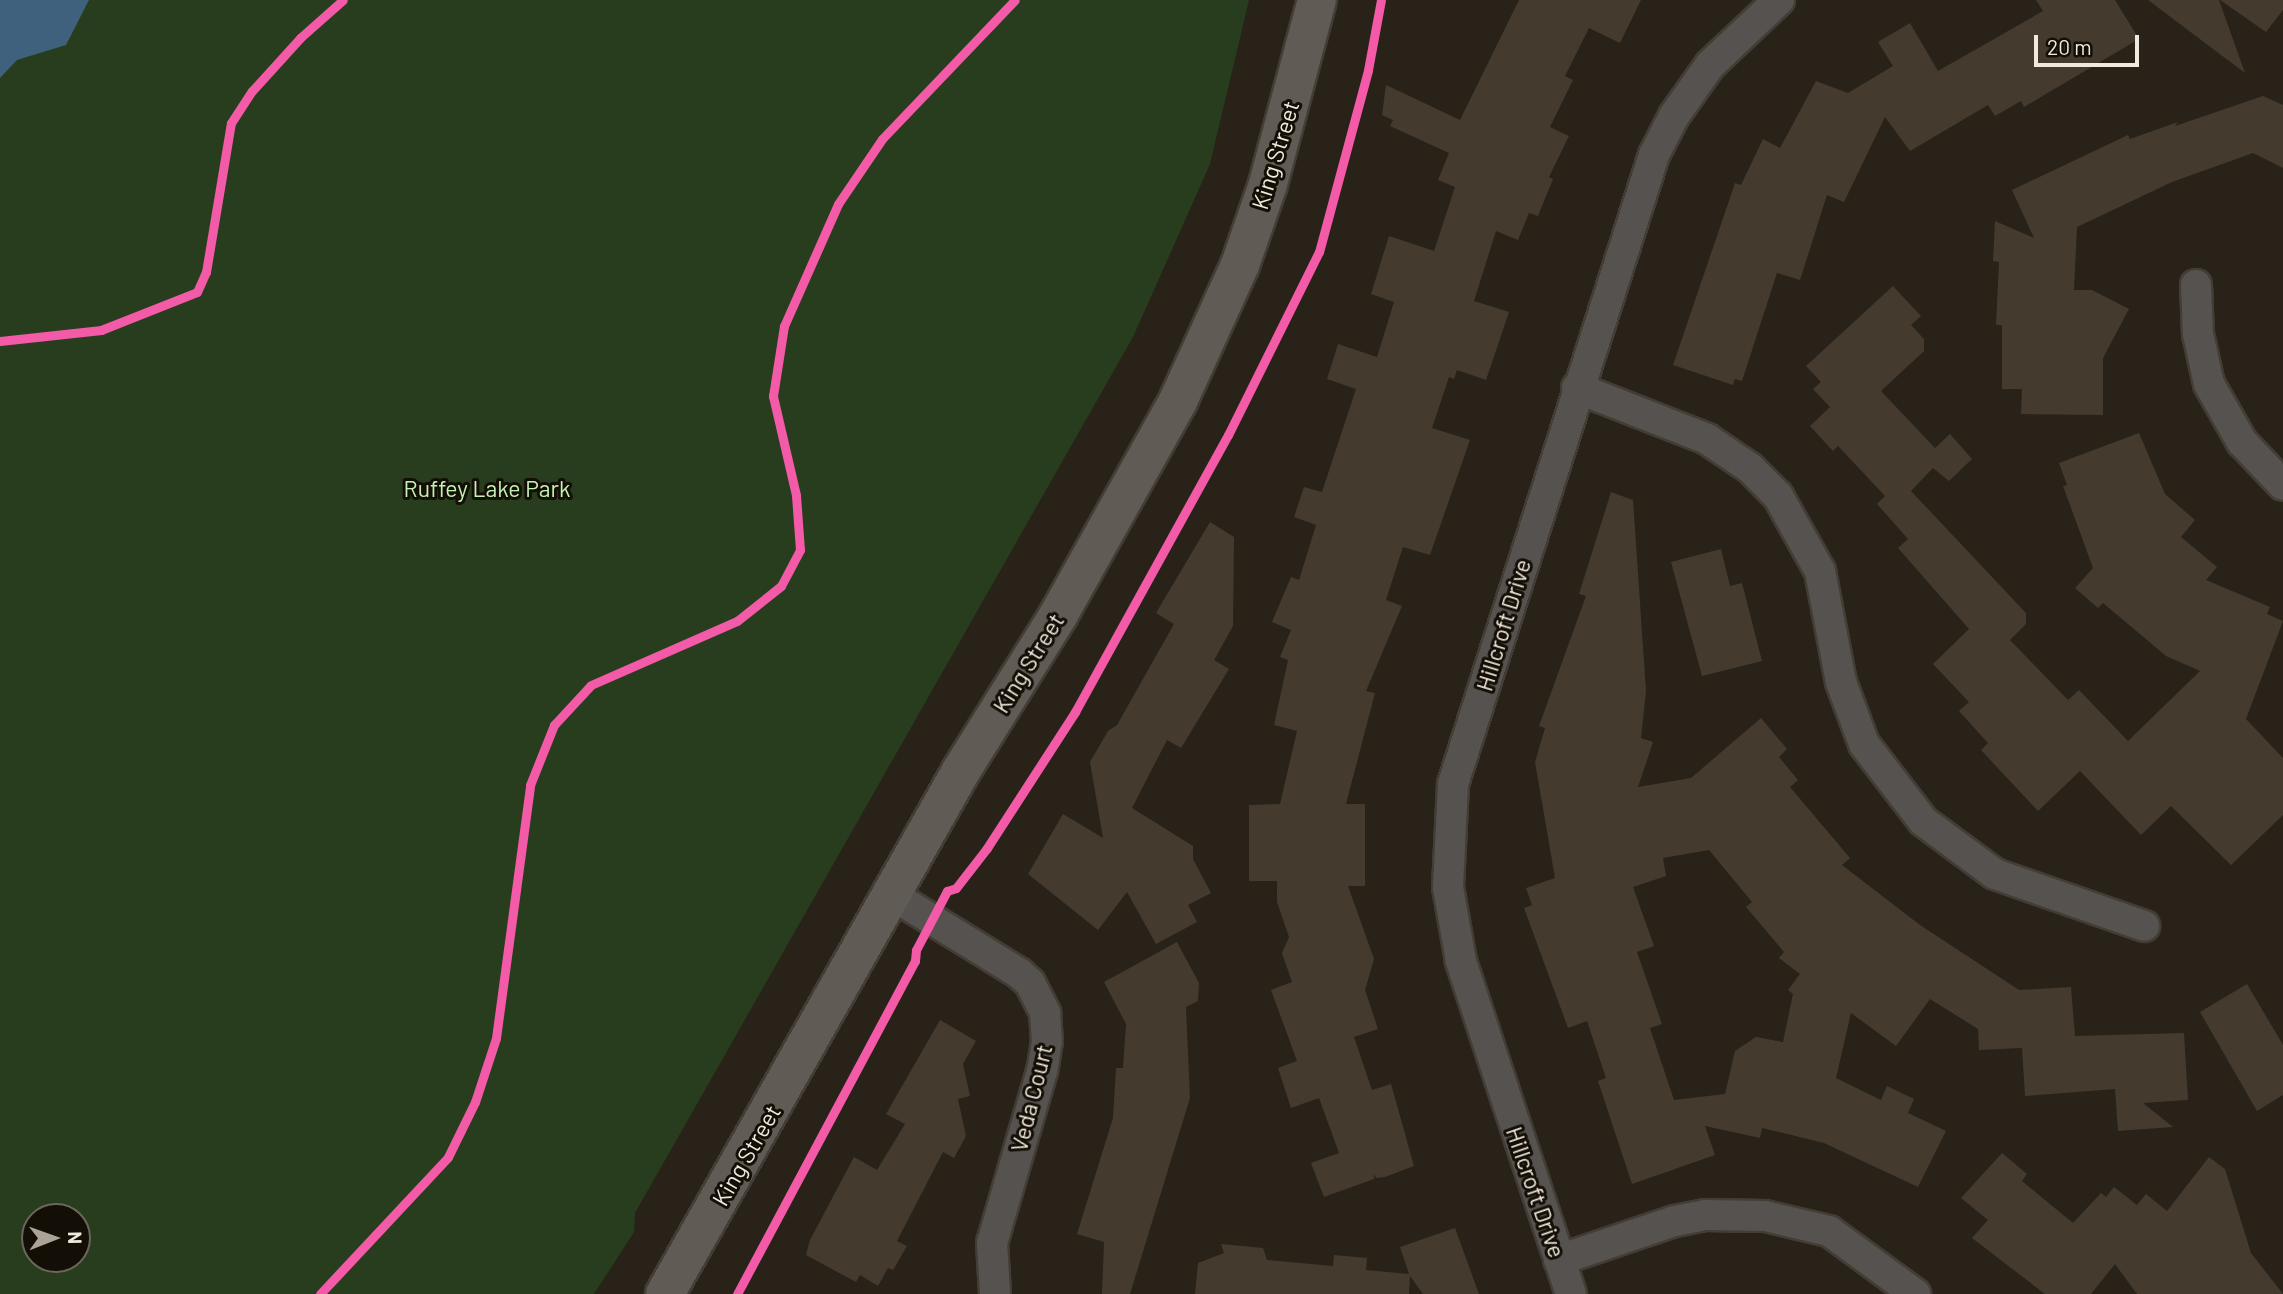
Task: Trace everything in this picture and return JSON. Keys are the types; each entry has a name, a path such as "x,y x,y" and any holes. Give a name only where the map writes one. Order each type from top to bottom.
{"main road":[{"name":"King Street","path":"665,1294 961,771 1099,543 1209,335 1268,184 1317,0"}],"street":[{"name":"Hillcroft Drive","path":"1571,1294 1461,961 1448,887 1448,836 1453,784 1577,388 1654,155 1674,116 1710,65 1768,3"},
{"path":"2196,285 2198,334 2209,384 2242,442 2283,485"},
{"path":"1577,388 1707,439 1750,468 1778,496 1820,571 1841,682 1864,744 1923,821 1996,874 2144,926"},
{"name":"Veda Court","path":"892,895 1019,973 1030,983 1045,1013 1047,1041 1042,1071 992,1243 995,1294"},
{"path":"1559,1260 1675,1221 1705,1215 1765,1216 1829,1231 1915,1294"}],"green space":[{"name":"Ruffey Lake Park","path":"0,0 1249,0 1210,164 1133,337 635,1213 634,1232 594,1294 0,1294"}],"water":[{"path":"0,0 89,0 66,45 17,60 0,78"}],"building":[{"path":"1519,0 1641,0 1620,43 1589,28 1565,76 1573,80 1550,127 1569,136 1549,177 1553,179 1538,216 1529,213 1518,240 1496,231 1474,301 1509,312 1486,380 1457,370 1454,379 1449,377 1432,428 1470,440 1430,555 1403,547 1386,600 1402,606 1366,691 1375,693 1346,804 1365,804 1365,886 1348,886 1374,959 1365,990 1378,1029 1354,1037 1372,1090 1391,1084 1414,1166 1385,1177 1376,1178 1374,1174 1374,1179 1324,1197 1311,1163 1339,1153 1319,1098 1291,1108 1278,1068 1297,1061 1271,990 1292,982 1282,953 1289,937 1277,902 1277,881 1249,881 1249,805 1280,804 1297,731 1274,725 1288,660 1280,657 1291,630 1272,622 1291,577 1299,580 1316,525 1294,517 1304,487 1322,492 1356,389 1327,379 1338,344 1377,357 1394,302 1371,294 1389,236 1434,251 1455,187 1438,180 1449,153 1390,126 1393,120 1382,115 1386,85 1460,120"},
{"path":"2036,0 2115,0 2139,39 2024,107 2021,101 1995,116 1988,105 1910,151 1885,117 1844,202 1827,195 1800,280 1777,273 1742,381 1735,379 1733,385 1673,365 1735,183 1741,185 1763,139 1780,148 1816,81 1848,93 1893,66 1878,42 1910,23 1938,71 2043,11"},
{"path":"2148,0 2219,0 2245,73"},
{"path":"2220,0 2283,0 2283,10 2266,32"},
{"path":"2263,96 2283,105 2283,168 2253,153 2172,182 2077,227 2074,290 2092,290 2129,309 2103,358 2103,415 2021,414 2022,389 2002,389 2002,325 1996,325 1999,262 1993,261 1995,221 2034,238 2012,190 2128,135 2130,139 2178,122 2175,126"},
{"path":"1893,286 1921,316 1911,325 1924,339 1924,351 1881,391 1935,448 1950,434 1972,459 1949,481 1933,468 1911,491 2026,613 2026,624 2010,640 2068,700 2079,690 2128,741 2200,671 2166,656 2103,603 2098,608 2075,588 2093,568 2063,486 2067,485 2059,463 2139,433 2165,494 2195,520 2181,537 2217,567 2206,580 2270,607 2267,614 2283,621 2246,719 2283,758 2283,815 2231,865 2171,806 2141,835 2080,771 2038,811 1981,750 1988,743 1959,711 1969,702 1933,664 1969,629 1898,548 1908,539 1877,504 1885,496 1838,446 1833,451 1810,426 1830,407 1813,389 1821,382 1806,366"},
{"path":"1611,492 1633,500 1646,691 1641,738 1653,742 1638,787 1691,778 1761,718 1787,749 1779,757 1798,780 1790,787 1850,858 1842,865 1920,925 2019,990 2071,987 2075,1036 2184,1033 2188,1100 2143,1103 2173,1127 2118,1131 2115,1089 2025,1096 2022,1048 1979,1050 1978,1029 1930,999 1896,1046 1851,1013 1836,1078 1881,1100 1887,1086 1914,1099 1908,1113 1946,1131 1918,1187 1824,1143 1762,1128 1760,1138 1705,1126 1715,1155 1632,1184 1598,1081 1606,1078 1587,1021 1568,1028 1524,908 1532,905 1526,888 1555,878 1535,762 1545,728 1539,726 1586,596 1579,594","holes":["1709,850 1752,902 1746,907 1784,952 1779,958 1800,974 1788,990 1793,994 1783,1042 1756,1037 1735,1051 1725,1094 1674,1100 1650,1028 1662,1024 1637,952 1654,946 1633,887 1666,876 1663,858"]},
{"path":"1210,522 1234,537 1233,626 1214,660 1229,669 1181,748 1167,740 1132,808 1193,846 1193,859 1211,893 1188,905 1197,922 1156,944 1127,892 1098,930 1028,874 1063,814 1103,838 1090,762 1108,731 1117,725 1174,624 1156,613"},
{"path":"1721,549 1730,586 1742,583 1762,661 1702,676 1671,562"},
{"path":"1177,942 1199,983 1198,1001 1186,1007 1190,1098 1130,1294 1102,1294 1104,1242 1077,1234 1113,1118 1116,1068 1123,1068 1126,1024 1104,982"},
{"path":"2247,984 2283,1045 2283,1095 2257,1111 2200,1012"},
{"path":"940,1020 976,1041 963,1064 970,1096 958,1099 966,1136 954,1158 943,1152 897,1241 907,1246 893,1270 888,1268 878,1286 860,1275 856,1282 806,1255 810,1240 854,1157 877,1170 905,1124 886,1114"},
{"path":"2002,1153 2027,1174 2022,1181 2073,1223 2101,1193 2106,1197 2114,1187 2137,1205 2146,1194 2167,1211 2209,1157 2225,1169 2251,1253 2283,1294 2137,1294 2115,1264 2091,1294 2045,1294 1972,1238 1988,1220 1961,1198"},
{"path":"1455,1228 1479,1294 1423,1294 1410,1276 1409,1294 1195,1294 1198,1263 1224,1253 1221,1244 1263,1248 1267,1260 1333,1266 1334,1255 1367,1258 1366,1270 1409,1274 1400,1247"}],"cycle path":[{"path":"0,341 101,330 197,292 206,272 231,123 252,91 300,38 343,0"},
{"path":"320,1294 448,1157 475,1102 496,1038 530,785 554,725 591,685 737,621 781,586 800,550 796,495 773,396 784,326 838,204 882,139 1015,0"},
{"path":"737,1294 915,961 916,950 947,891 956,888 987,848 1075,712 1228,435 1319,252 1368,70 1381,0"}]}
